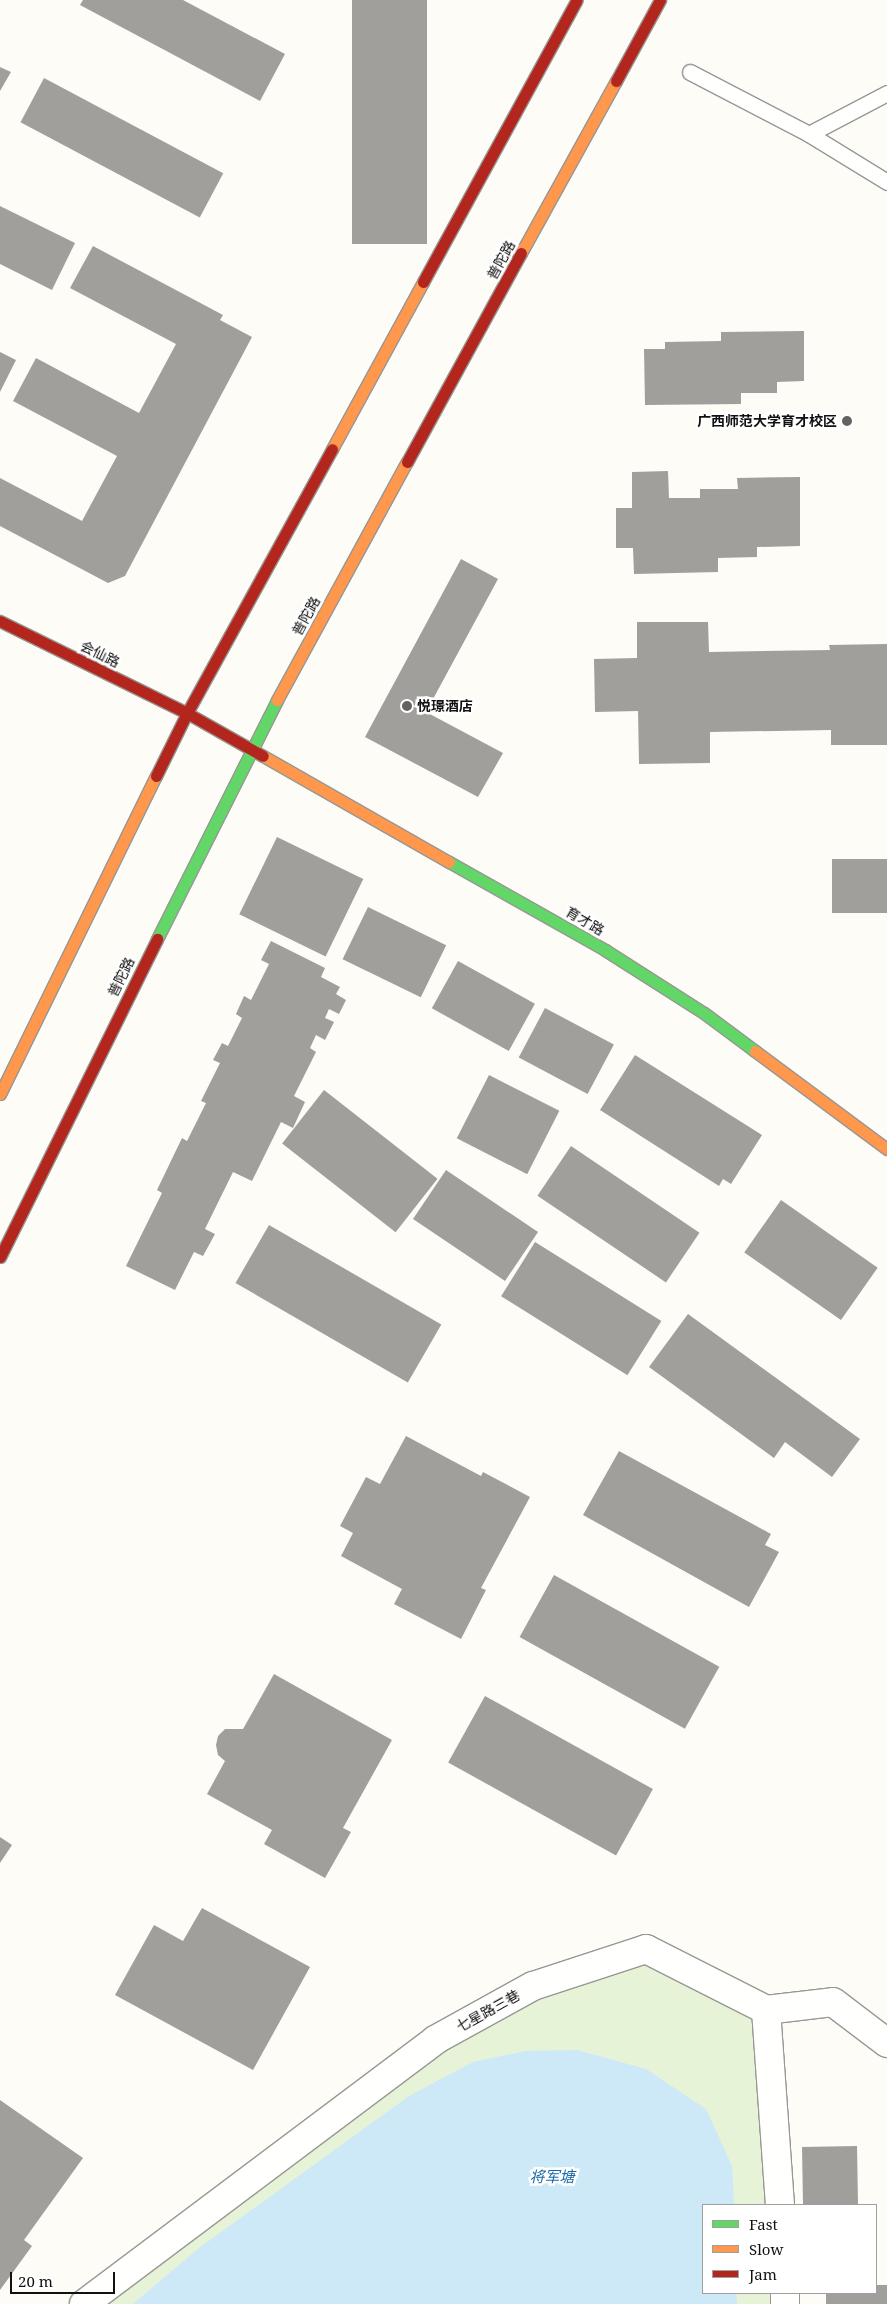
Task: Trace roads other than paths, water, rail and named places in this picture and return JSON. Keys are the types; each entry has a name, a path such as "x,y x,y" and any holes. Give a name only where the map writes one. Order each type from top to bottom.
{"main road":[{"path":"0,1094 187,713 577,0"},
{"name":"普陀路","path":"0,1257 251,748 660,0"},
{"name":"会仙路","path":"0,621 187,713 251,748"},
{"name":"育才路","path":"251,748 605,950 704,1013 887,1149"}],"street":[{"name":"七星路三巷","path":"84,2304 435,2040 533,1986 646,1949 766,2010"},
{"path":"780,2204 766,2010 833,2002 887,2043"}],"lane":[{"path":"690,72 809,134 887,182"},
{"path":"809,134 887,93"}],"water":[{"name":"将军塘","path":"577,2050 646,2069 706,2109 732,2166 734,2204 702,2204 702,2294 736,2294 737,2304 133,2304 199,2248 409,2096 473,2062 526,2051"}],"place":[{"name":"广西师范大学育才校区","path":"847,421"},
{"name":"悦璟酒店","path":"407,706"}]}
